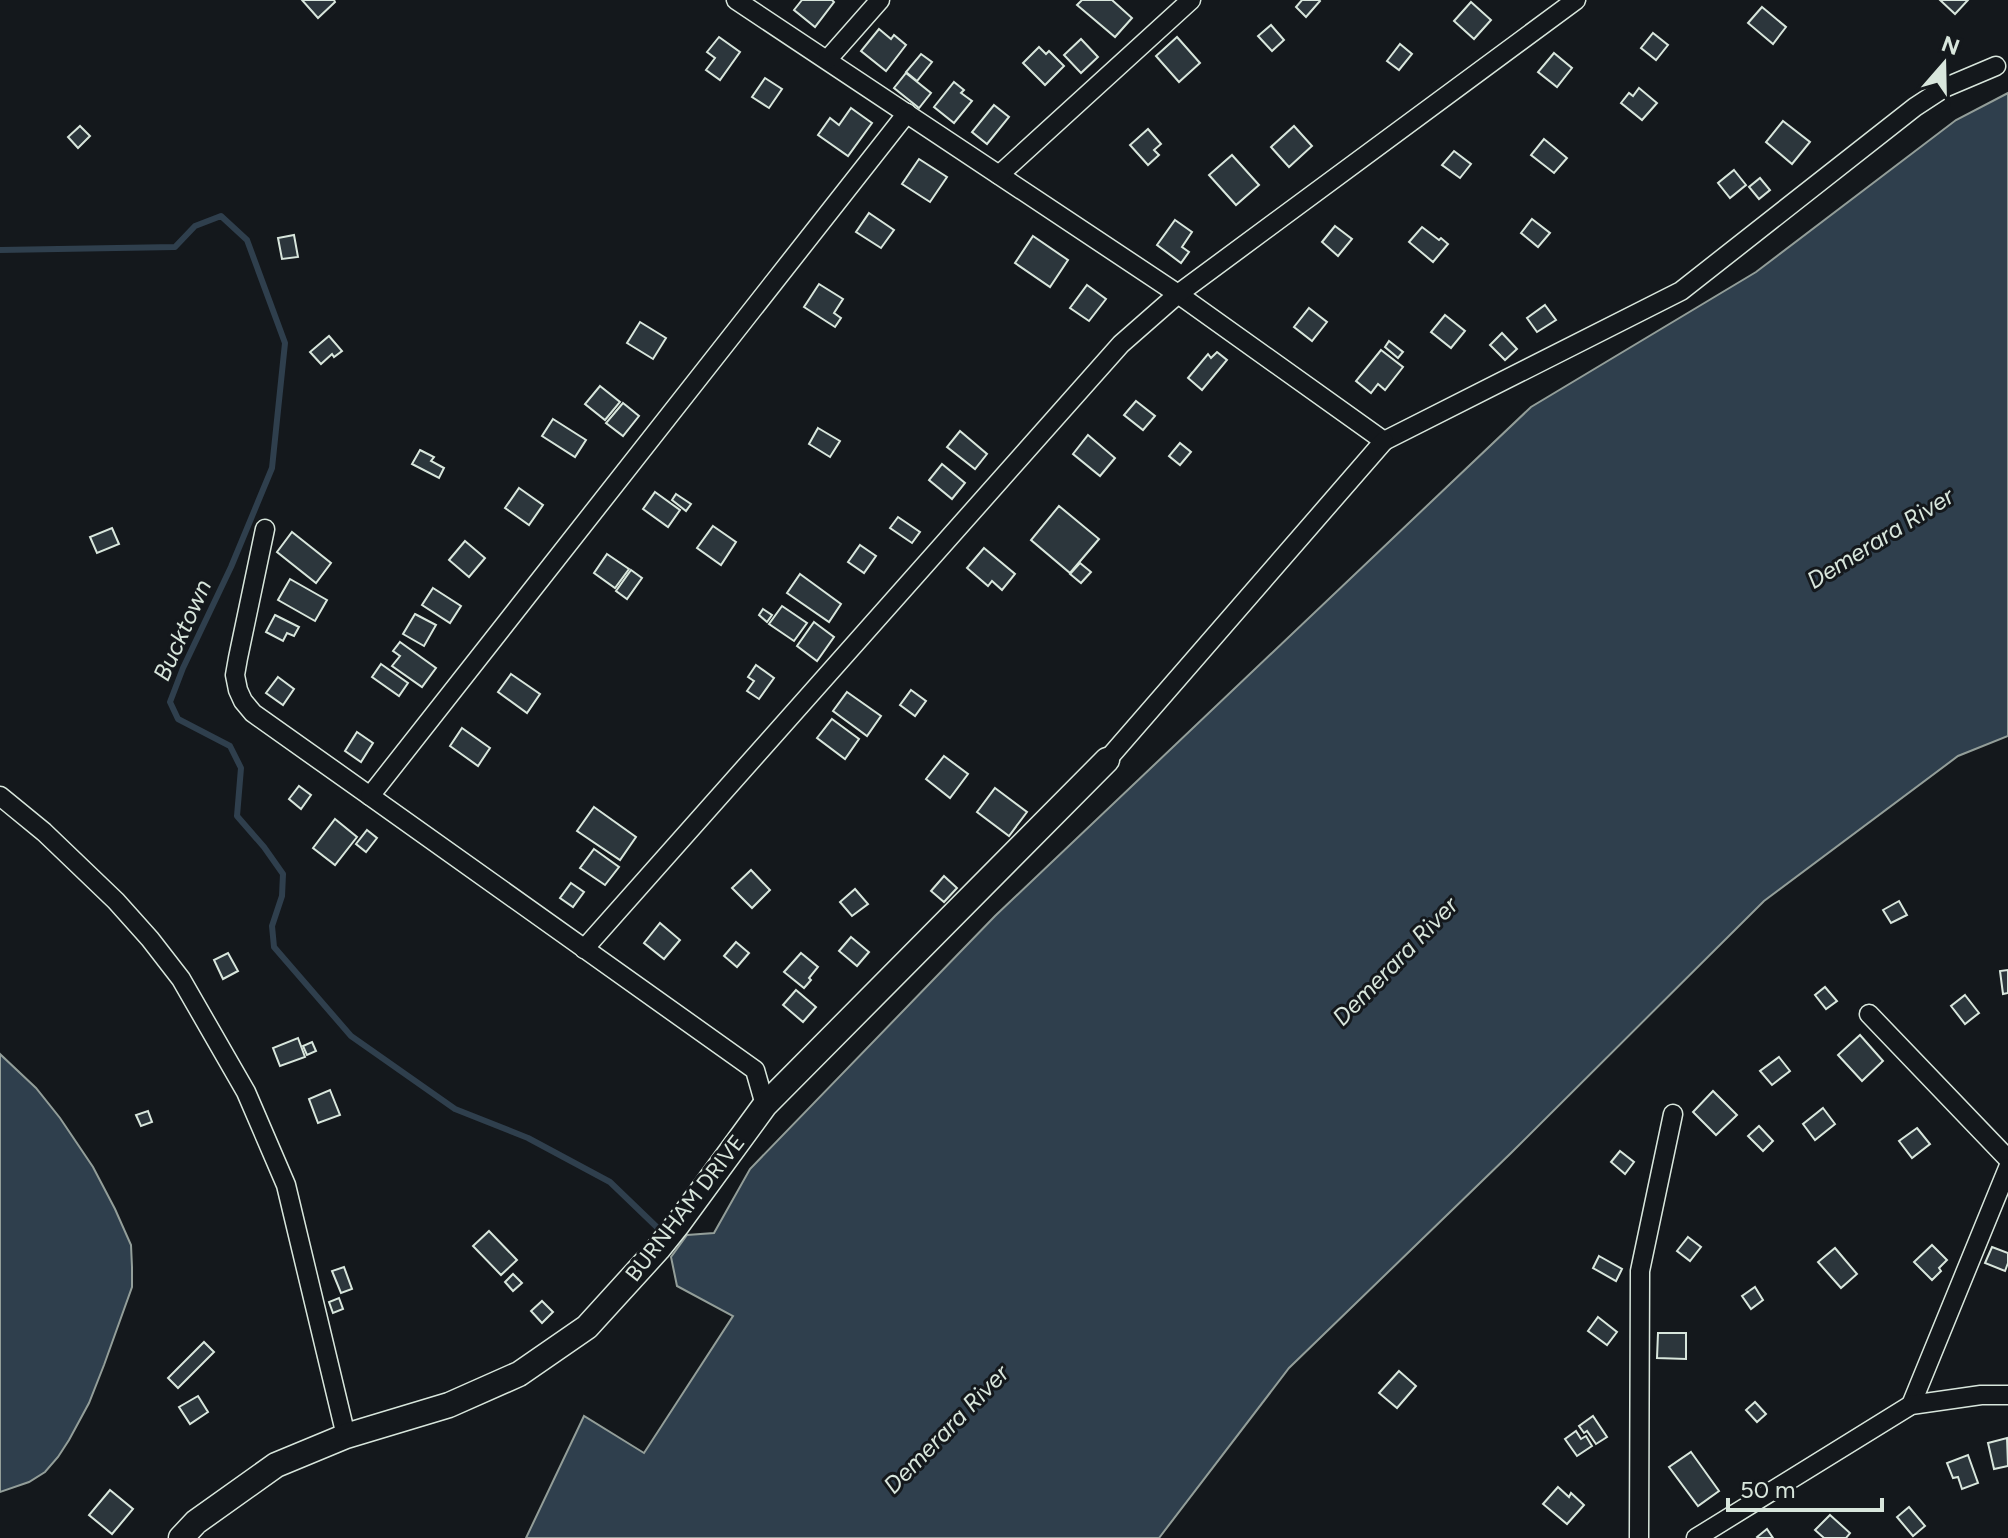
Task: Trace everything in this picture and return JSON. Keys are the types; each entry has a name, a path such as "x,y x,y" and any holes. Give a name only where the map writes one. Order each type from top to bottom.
{"street":[{"path":"736,0 1178,294 1384,441"},
{"path":"828,59 880,0"},
{"path":"999,175 1191,0"},
{"path":"584,949 1121,344 1178,294 1576,0"},
{"path":"1107,760 1384,441 1681,291 1915,107 1944,88 1996,66"},
{"path":"370,796 907,113"},
{"path":"265,529 235,675 243,701 265,723 755,1070 765,1105"},
{"name":"BURNHAM DRIVE","path":"181,1538 196,1522 276,1465 346,1436 449,1405 519,1374 587,1327 658,1249 765,1105 1107,760"},
{"path":"0,796 64,851 150,939 181,979 246,1092 286,1185 346,1436"},
{"path":"1869,1014 2008,1159"},
{"path":"1639,1538 1640,1271 1673,1114"},
{"path":"1911,1405 2008,1168"},
{"path":"1696,1538 1911,1405 1981,1395 2008,1395"}],"water":[{"name":"Demerara River","path":"2008,93 2008,736 1958,756 1764,901 1289,1368 1159,1538 526,1538 584,1416 644,1453 733,1316 677,1286 671,1257 687,1235 714,1233 750,1169 995,916 1531,407 1756,272 1956,120"},
{"path":"0,1054 36,1088 93,1167 131,1245 132,1287 89,1403 69,1440 45,1472 29,1482 0,1492"}],"building":[{"path":"302,0 334,0 335,2 318,18"},
{"path":"802,0 834,2 815,27 794,10"},
{"path":"1082,0 1112,0 1132,18 1115,37 1077,5"},
{"path":"1302,0 1320,1 1306,17 1296,7"},
{"path":"1940,0 1968,0 1955,14"},
{"path":"1471,2 1491,20 1474,39 1454,21"},
{"path":"1762,7 1786,27 1773,44 1748,23"},
{"path":"1271,25 1284,40 1272,51 1258,36"},
{"path":"879,29 891,39 894,35 906,45 886,71 861,51"},
{"path":"1653,33 1668,45 1656,60 1641,48"},
{"path":"719,37 740,52 720,80 706,70 715,58 707,52"},
{"path":"1177,37 1200,63 1179,82 1156,56"},
{"path":"1081,39 1098,57 1081,73 1064,55"},
{"path":"1400,44 1412,54 1399,70 1387,61"},
{"path":"1039,47 1046,54 1049,51 1064,66 1045,85 1023,63"},
{"path":"1554,53 1572,68 1557,87 1538,72"},
{"path":"921,54 932,62 917,81 906,72"},
{"path":"906,73 931,93 919,108 894,88"},
{"path":"765,78 782,89 769,108 752,97"},
{"path":"954,82 964,90 961,93 972,101 954,123 934,107"},
{"path":"1639,88 1657,103 1642,120 1621,103 1629,93 1633,96"},
{"path":"994,105 1009,117 987,144 972,132"},
{"path":"851,108 872,123 848,156 818,135 830,118 839,125"},
{"path":"1783,121 1810,142 1792,164 1766,142"},
{"path":"80,126 90,136 78,148 68,137"},
{"path":"1294,126 1312,146 1289,167 1271,147"},
{"path":"1148,129 1161,144 1154,150 1159,155 1148,165 1130,145"},
{"path":"1544,139 1567,158 1554,173 1531,155"},
{"path":"1454,151 1471,164 1460,178 1442,165"},
{"path":"1232,155 1259,185 1236,205 1209,175"},
{"path":"919,159 947,177 930,202 902,184"},
{"path":"1734,170 1746,185 1730,198 1718,183"},
{"path":"1760,178 1770,190 1759,199 1749,187"},
{"path":"869,213 894,230 881,248 856,232"},
{"path":"1532,219 1550,233 1538,247 1521,233"},
{"path":"1175,220 1192,232 1182,247 1189,252 1181,263 1157,245"},
{"path":"1335,226 1352,239 1338,256 1322,242"},
{"path":"1422,227 1448,244 1433,262 1409,242"},
{"path":"294,235 298,257 282,259 278,238"},
{"path":"1033,236 1068,260 1050,287 1015,263"},
{"path":"819,284 843,299 834,313 841,318 835,327 804,307"},
{"path":"1087,285 1106,299 1089,321 1070,308"},
{"path":"1545,305 1556,320 1537,332 1527,318"},
{"path":"1309,308 1327,322 1312,341 1294,327"},
{"path":"1445,315 1465,331 1451,348 1431,332"},
{"path":"640,322 666,338 653,359 627,343"},
{"path":"1502,333 1517,349 1505,360 1490,345"},
{"path":"329,336 342,351 334,357 332,354 321,364 310,352"},
{"path":"1389,341 1403,352 1398,358 1385,347"},
{"path":"1381,350 1403,367 1385,390 1378,384 1371,393 1356,381"},
{"path":"1217,352 1227,360 1202,390 1188,378 1208,354 1211,358"},
{"path":"600,386 620,402 605,420 585,404"},
{"path":"1136,401 1155,416 1143,430 1124,415"},
{"path":"623,403 639,416 623,436 606,423"},
{"path":"553,419 586,440 575,457 542,436"},
{"path":"818,428 840,441 830,457 809,444"},
{"path":"960,431 987,454 975,469 947,447"},
{"path":"1088,435 1115,458 1100,476 1073,454"},
{"path":"1180,443 1191,452 1180,465 1169,456"},
{"path":"420,450 434,457 431,461 444,468 439,478 412,464"},
{"path":"942,464 965,483 952,499 929,480"},
{"path":"519,488 543,505 529,525 505,508"},
{"path":"655,492 680,510 668,527 643,509"},
{"path":"676,494 691,504 686,511 672,500"},
{"path":"1059,506 1099,539 1070,573 1031,540"},
{"path":"898,517 920,532 912,543 890,528"},
{"path":"713,526 736,542 721,565 697,548"},
{"path":"112,528 119,544 97,553 90,537"},
{"path":"292,532 331,563 316,583 277,552"},
{"path":"465,541 485,558 469,577 449,560"},
{"path":"860,545 876,556 864,573 848,562"},
{"path":"984,548 1015,574 1002,590 992,581 988,586 967,568"},
{"path":"607,554 629,569 615,588 594,573"},
{"path":"1080,563 1091,572 1081,583 1070,574"},
{"path":"631,570 642,578 627,599 616,591"},
{"path":"800,574 841,604 829,622 787,593"},
{"path":"290,579 327,600 315,621 278,600"},
{"path":"433,588 461,606 450,623 422,605"},
{"path":"782,606 807,623 794,641 769,624"},
{"path":"763,609 772,615 767,622 759,615"},
{"path":"415,614 436,625 424,646 403,634"},
{"path":"275,615 299,627 294,636 287,633 283,641 266,632"},
{"path":"814,622 834,637 817,661 797,646"},
{"path":"400,642 436,668 422,687 392,666 400,656 393,651"},
{"path":"381,664 408,683 399,696 372,677"},
{"path":"756,665 774,678 759,699 747,691 754,681 748,677"},
{"path":"511,674 540,694 527,713 498,692"},
{"path":"278,677 294,689 283,705 266,693"},
{"path":"911,690 926,701 915,716 900,705"},
{"path":"847,692 881,716 867,736 833,711"},
{"path":"832,719 859,739 845,759 817,738"},
{"path":"462,728 490,748 478,766 450,746"},
{"path":"357,732 373,743 361,762 345,751"},
{"path":"944,756 968,774 950,798 926,779"},
{"path":"299,786 311,795 301,809 289,799"},
{"path":"995,788 1027,812 1009,836 977,812"},
{"path":"594,807 636,837 620,860 577,831"},
{"path":"335,819 357,837 335,865 313,848"},
{"path":"367,830 377,838 366,852 356,844"},
{"path":"594,849 619,867 605,885 580,868"},
{"path":"751,870 770,890 752,908 732,888"},
{"path":"944,876 957,888 944,902 931,891"},
{"path":"571,883 584,892 573,907 560,898"},
{"path":"855,889 868,904 852,916 840,902"},
{"path":"1899,901 1907,915 1891,923 1883,910"},
{"path":"660,923 680,940 664,959 644,943"},
{"path":"851,937 869,952 857,966 839,951"},
{"path":"736,942 749,953 737,967 724,956"},
{"path":"228,953 238,971 223,979 214,960"},
{"path":"801,953 818,967 804,988 784,972"},
{"path":"2008,970 2008,993 2003,994 2000,971"},
{"path":"1825,987 1837,1001 1826,1009 1815,995"},
{"path":"796,990 816,1007 803,1022 783,1005"},
{"path":"1965,995 1979,1013 1965,1024 1951,1006"},
{"path":"1860,1035 1883,1061 1862,1081 1838,1055"},
{"path":"298,1038 305,1057 280,1066 273,1048"},
{"path":"312,1042 316,1051 307,1055 303,1046"},
{"path":"1779,1057 1790,1071 1772,1085 1760,1071"},
{"path":"330,1090 340,1115 318,1123 309,1099"},
{"path":"1713,1091 1737,1115 1716,1135 1693,1112"},
{"path":"1823,1108 1835,1124 1815,1140 1803,1124"},
{"path":"148,1111 152,1122 141,1126 136,1115"},
{"path":"1759,1126 1773,1141 1763,1151 1748,1136"},
{"path":"1917,1128 1930,1144 1912,1158 1899,1141"},
{"path":"1620,1151 1634,1162 1625,1174 1611,1162"},
{"path":"489,1231 517,1260 501,1275 473,1246"},
{"path":"1688,1237 1701,1247 1690,1261 1677,1251"},
{"path":"1932,1245 1947,1260 1932,1280 1914,1262"},
{"path":"1992,1247 2008,1253 2005,1271 1985,1263"},
{"path":"1835,1248 1857,1274 1841,1288 1818,1262"},
{"path":"1599,1256 1622,1269 1616,1281 1593,1268"},
{"path":"344,1267 352,1289 341,1293 332,1271"},
{"path":"513,1274 522,1283 513,1291 505,1282"},
{"path":"1755,1287 1763,1300 1751,1309 1742,1296"},
{"path":"339,1298 343,1309 333,1313 329,1302"},
{"path":"542,1301 553,1312 542,1323 531,1311"},
{"path":"1598,1317 1617,1332 1607,1345 1588,1331"},
{"path":"1658,1333 1686,1333 1686,1359 1657,1358"},
{"path":"204,1342 214,1352 178,1388 168,1378"},
{"path":"1399,1371 1416,1386 1397,1408 1379,1393"},
{"path":"198,1396 208,1412 190,1424 179,1407"},
{"path":"1755,1402 1766,1414 1757,1422 1746,1410"},
{"path":"1593,1416 1607,1437 1596,1444 1579,1426"},
{"path":"1576,1431 1581,1439 1586,1436 1592,1446 1577,1456 1565,1439"},
{"path":"2007,1438 2008,1466 1994,1469 1988,1443"},
{"path":"1691,1452 1719,1491 1698,1506 1669,1467"},
{"path":"1968,1455 1978,1483 1962,1489 1958,1477 1953,1478 1947,1463"},
{"path":"1558,1487 1569,1497 1571,1493 1584,1505 1567,1524 1543,1504"},
{"path":"110,1490 133,1509 112,1534 89,1515"},
{"path":"1909,1507 1925,1526 1913,1536 1897,1517"},
{"path":"1830,1515 1850,1533 1846,1538 1824,1538 1815,1530"},
{"path":"1767,1529 1773,1538 1757,1537"}],"waterway":[{"name":"Bucktown","path":"0,250 175,247 195,226 221,216 247,240 285,343 272,468 170,702 178,719 230,746 241,768 237,816 283,874 282,896 272,926 274,947 351,1036 455,1109 528,1138 610,1182 664,1234"}]}
